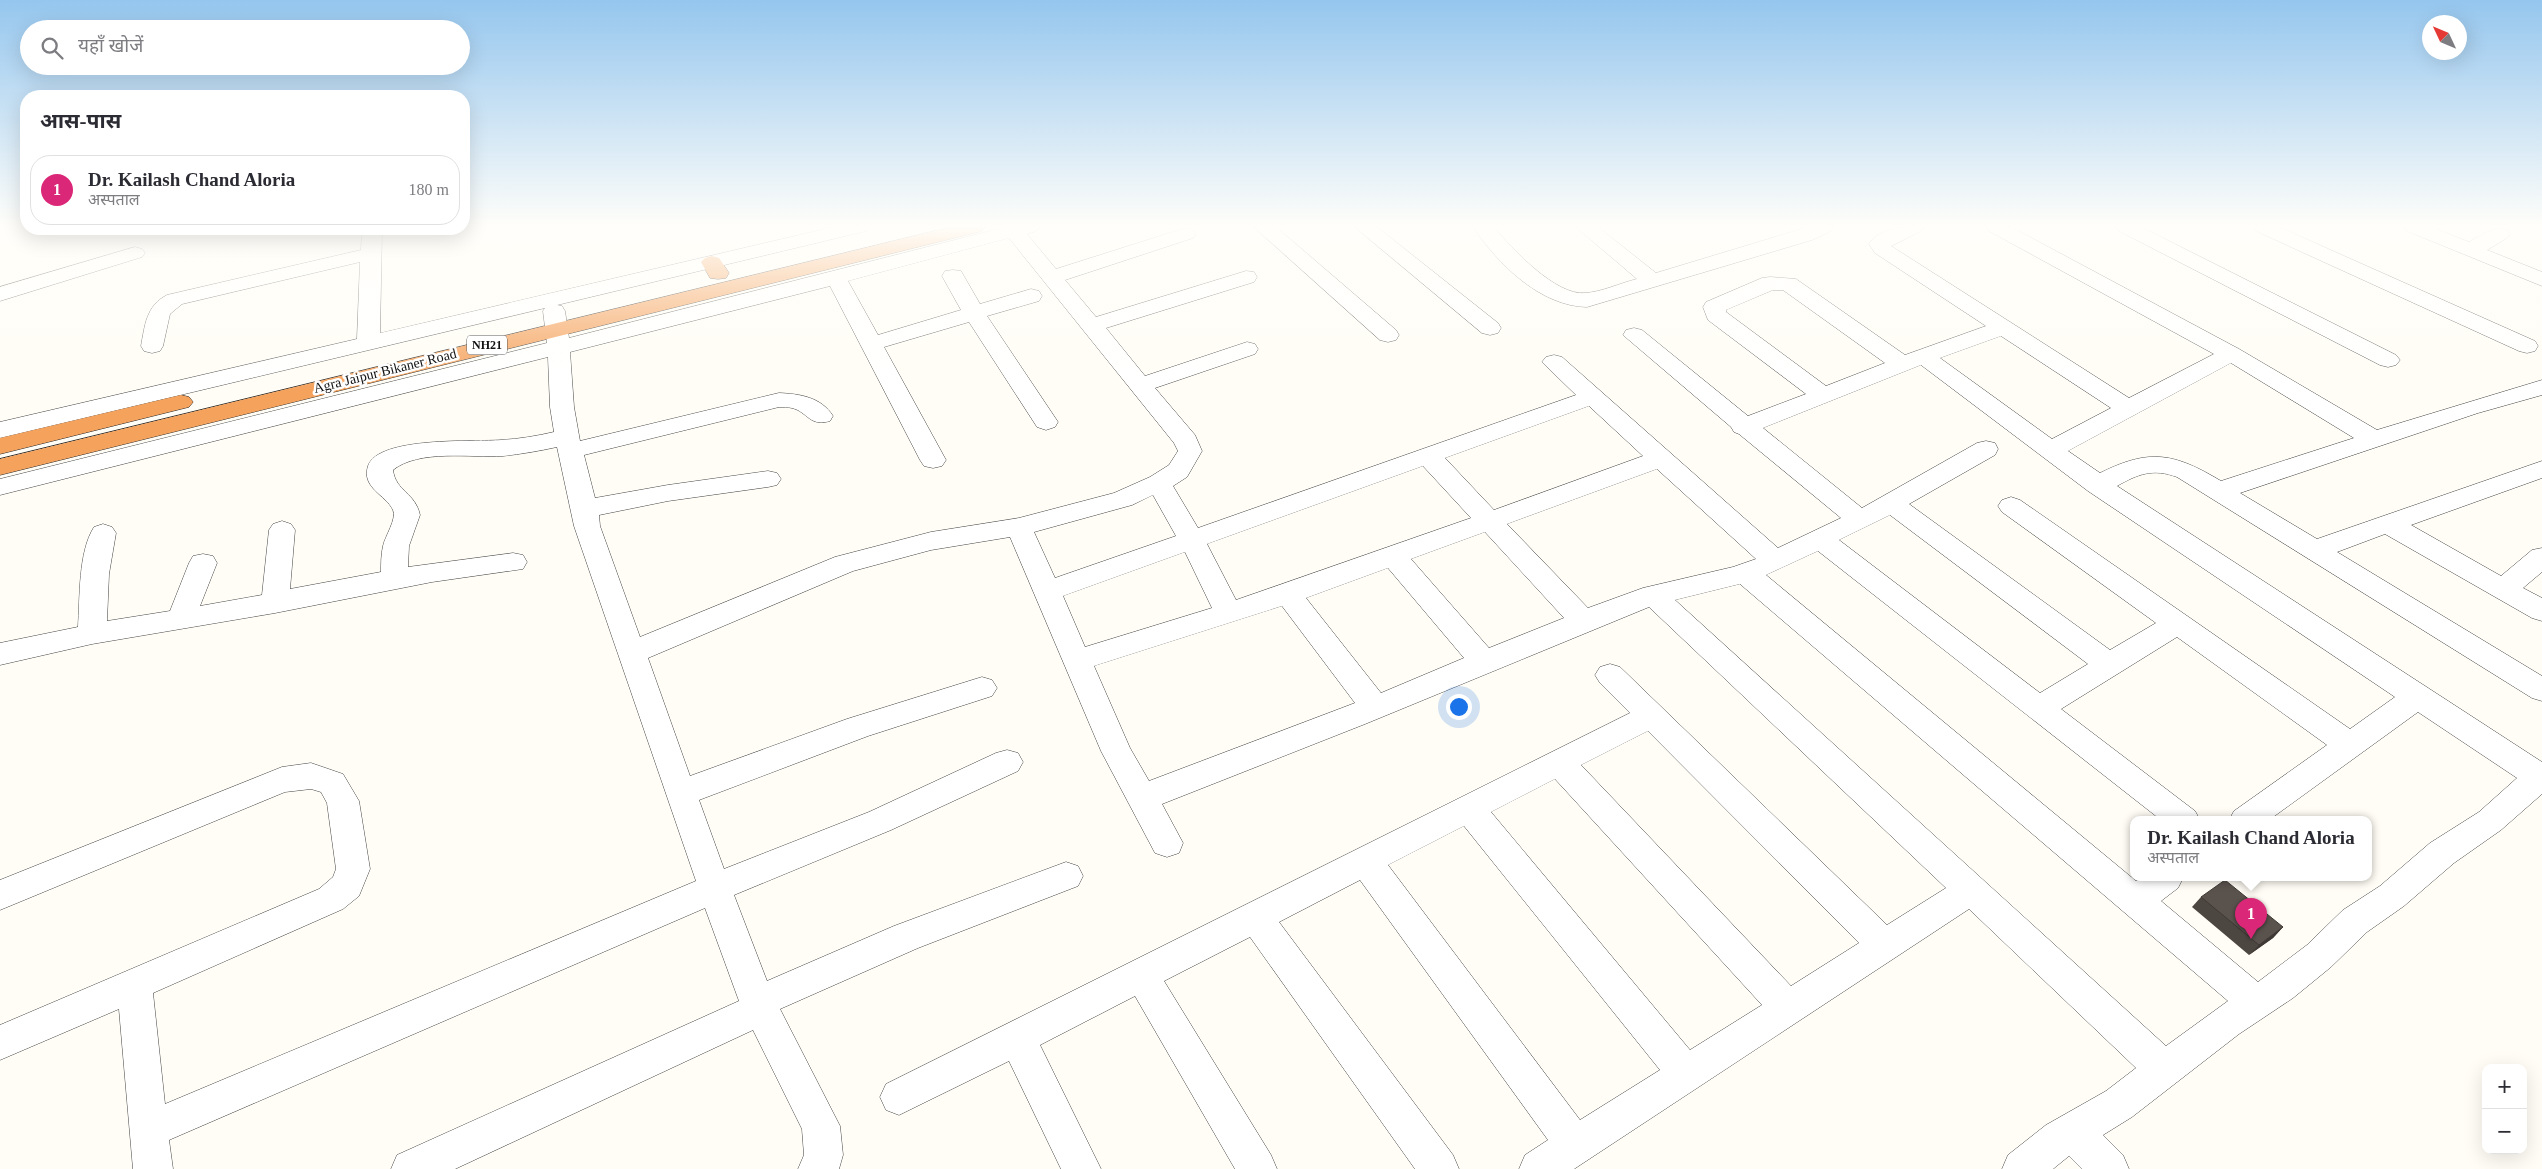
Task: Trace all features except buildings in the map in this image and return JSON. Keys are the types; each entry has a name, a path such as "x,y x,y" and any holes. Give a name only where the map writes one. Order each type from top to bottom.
{"highway":[{"name":"Agra Jaipur Bikaner Road","path":"0,446 557,328 677,282"},
{"name":"Agra Jaipur Bikaner Road","path":"0,467 749,282"}],"street":[{"path":"0,294 41,282"},
{"path":"152,346 159,310 168,302 249,282"},
{"path":"368,343 369,282"},
{"path":"0,430 368,343 649,282"},
{"path":"0,487 557,328 816,282"},
{"path":"838,282 933,460"},
{"path":"956,282 974,314 1046,422"},
{"path":"631,653 845,564 931,541 1020,527 1123,499 1159,483 1178,471 1187,459 1190,451 1186,441 1056,282"},
{"path":"1093,325 1231,282"},
{"path":"1327,282 1388,335"},
{"path":"1433,282 1490,328"},
{"path":"1540,282 1559,296 1572,300 1587,300 1647,282"},
{"path":"1931,282 2128,408"},
{"path":"2097,282 2231,354 2374,439"},
{"path":"2233,282 2388,360"},
{"path":"2384,282 2528,346"},
{"path":"1823,396 1716,314 1714,307 1770,283 1788,284 1913,360 2050,450 2097,485 2541,776 2490,820 2442,854 2392,896 2355,921 2319,956 2280,987 2226,1022 2119,1104 2072,1131 2022,1169"},
{"path":"871,344 1031,296"},
{"path":"557,328 563,420 586,517 618,621 759,1006 820,1126 823,1142 821,1168"},
{"path":"1743,427 1913,360 2002,328"},
{"path":"1634,335 1743,427 1860,520"},
{"path":"1147,392 1248,350"},
{"path":"2050,450 2231,354"},
{"path":"1554,362 1775,561"},
{"path":"2218,491 2374,439 2542,387"},
{"path":"1046,592 1592,398"},
{"path":"394,579 396,546 407,515 405,506 382,484 380,467 392,458 448,448 501,449 569,444 779,400 799,401 821,416"},
{"path":"1141,798 1375,707 1583,621 1653,595 1744,572 1775,561 1860,520 1986,449"},
{"path":"1429,456 1583,621"},
{"path":"1076,660 1229,614 1288,594 1660,459"},
{"path":"2097,485 2139,464 2151,462 2166,463 2186,471 2542,690"},
{"path":"2314,550 2542,469"},
{"path":"586,517 668,493 768,479"},
{"path":"1159,483 1192,540 1229,614"},
{"path":"1891,503 2111,666"},
{"path":"2011,506 2350,745"},
{"path":"2386,523 2542,611"},
{"path":"1020,527 1046,592 1116,751 1168,843"},
{"path":"275,603 282,530"},
{"path":"92,634 96,574 103,532"},
{"path":"1820,539 2179,816"},
{"path":"1393,556 1484,662"},
{"path":"2502,589 2542,557"},
{"path":"0,654 92,634 275,603 394,579 513,562"},
{"path":"181,620 203,563"},
{"path":"1744,572 2256,1002"},
{"path":"1288,594 1375,707"},
{"path":"1653,595 2164,1069"},
{"path":"2039,708 2178,624"},
{"path":"1610,675 1885,946"},
{"path":"681,793 858,727 982,688"},
{"path":"2251,816 2418,696"},
{"path":"899,1097 1142,976 1365,860 1651,716"},
{"path":"149,1130 715,888 880,821 1007,762"},
{"path":"1559,762 1789,1009"},
{"path":"0,895 282,780 311,776 332,783 343,801 353,869 347,886 331,899 0,1043"},
{"path":"1469,808 1687,1074"},
{"path":"1365,860 1576,1146"},
{"path":"411,1169 906,937 1066,876"},
{"path":"2135,901 2162,881"},
{"path":"1539,1169 1972,889"},
{"path":"1256,917 1439,1169"},
{"path":"1142,976 1258,1169"},
{"path":"134,984 153,1169"},
{"path":"1017,1038 1081,1169"},
{"path":"2072,1131 2109,1169"}],"place":[{"name":"Dr. Kailash Chand Aloria","path":"2251,939"}]}
